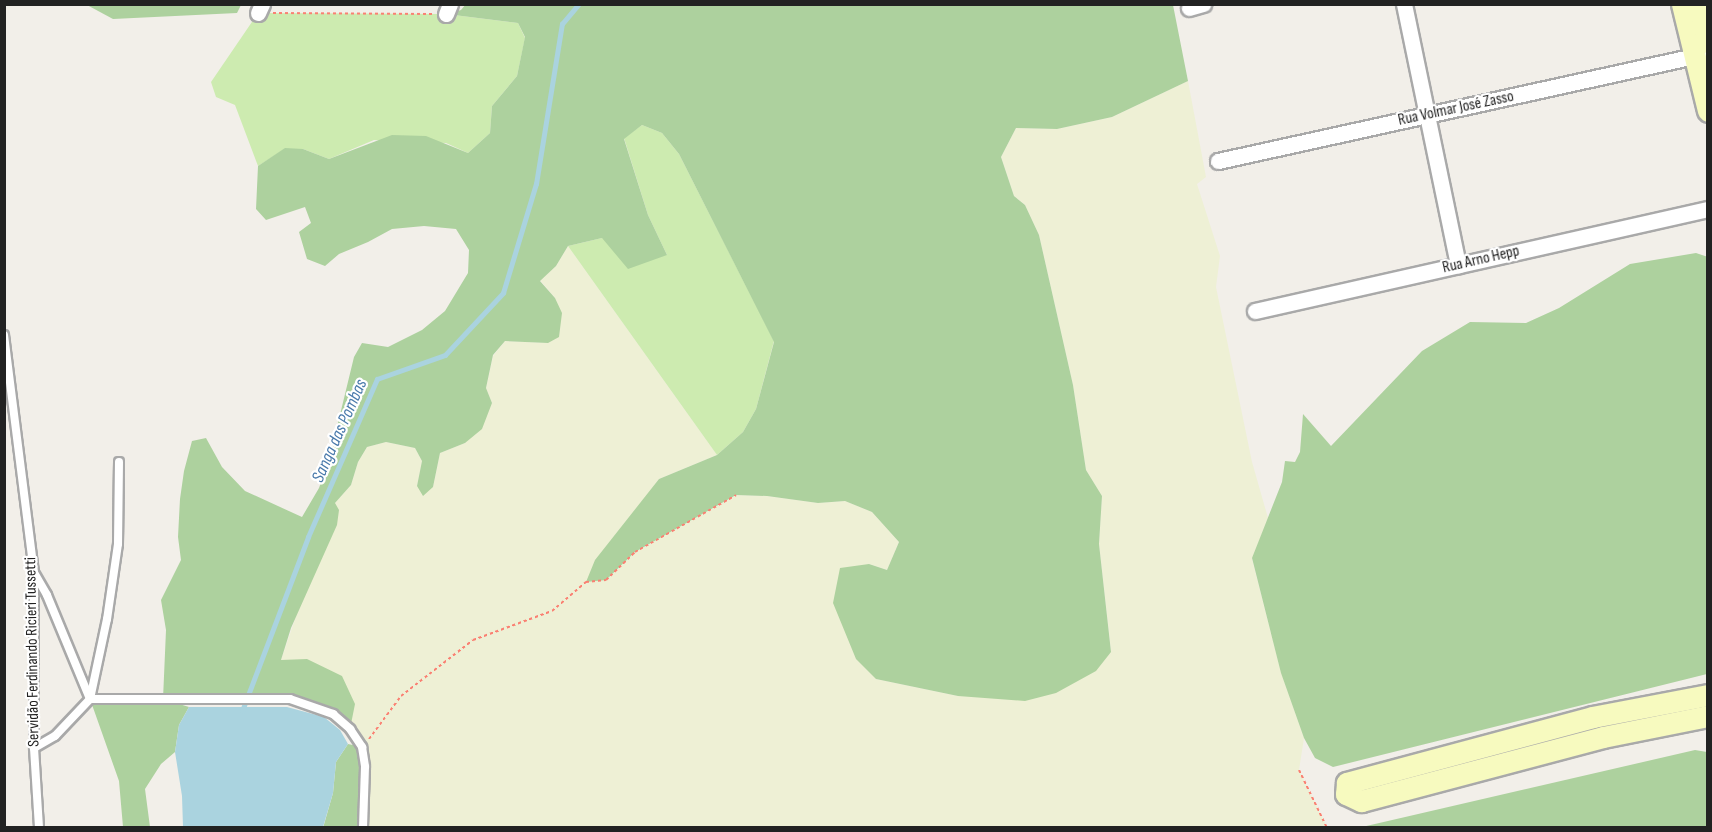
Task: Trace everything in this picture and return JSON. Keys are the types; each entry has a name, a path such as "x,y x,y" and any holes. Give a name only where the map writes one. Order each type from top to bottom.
{"street":[{"path":"1404,4 1458,265"},
{"path":"1682,4 1703,50"},
{"path":"1699,4 1707,111"},
{"name":"Rua Volmar José Zasso","path":"1218,161 1703,50"},
{"name":"Rua Arno Hepp","path":"1255,311 1707,209"},
{"path":"1707,695 1593,717 1347,783 1346,794 1361,801 1603,737 1707,716"}],"lane":[{"name":"Servidão Ferdinando Ricieri Tussetti","path":"4,335 34,574 34,748 39,828"},
{"path":"34,748 55,736 90,699 107,619 118,544 118,462"},
{"path":"34,574 47,594 90,699"},
{"path":"90,699 290,699 333,714 350,729 362,747 365,767 363,828"}],"path":[{"path":"260,9 448,9"},
{"path":"362,747 401,696 473,640 552,611 586,582 606,580 635,552 736,495"},
{"path":"1299,770 1328,828"}],"green space":[{"path":"466,4 1173,5 1188,81 1112,117 1057,129 1016,128 1001,157 1014,196 1025,205 1039,235 1073,385 1086,470 1102,496 1099,544 1111,652 1096,671 1056,693 1025,701 958,696 876,679 856,659 833,603 840,568 869,564 887,570 899,542 872,512 845,501 818,503 767,496 736,495 635,552 606,580 586,582 595,560 659,479 717,455 743,432 756,409 774,342 679,154 662,133 642,125 624,139 648,215 667,255 628,269 602,238 568,246 556,266 540,281 555,298 562,313 559,337 548,343 505,341 493,355 486,388 492,403 482,429 465,443 440,453 433,487 423,496 417,486 422,461 415,448 386,442 367,447 358,462 351,485 335,503 339,510 337,525 291,628 281,660 307,659 342,676 355,704 350,729 333,714 290,699 166,700 189,707 179,725 175,752 161,764 145,789 150,827 123,827 119,781 90,699 163,699 166,630 161,600 181,560 178,537 180,499 192,441 206,438 222,467 245,491 302,517 319,488 329,460 354,357 362,343 388,347 422,330 445,311 468,273 469,250 456,229 424,226 392,229 339,254 325,266 307,259 299,232 311,223 305,207 266,220 256,209 258,166 285,148 303,149 329,159 392,135 426,136 468,153 490,133 492,106 517,76 525,37 518,23 446,14 461,10"},
{"path":"87,5 241,5 237,13 113,19"},
{"path":"258,13 446,14 518,23 525,38 517,76 492,106 490,133 468,153 446,143 374,140 329,159 303,149 285,149 258,166 235,105 216,97 211,82"},
{"path":"1188,81 1206,177 1197,184 1220,256 1216,287 1252,462 1268,518 1252,559 1281,672 1304,738 1299,770 1327,827 363,827 362,747 281,660 335,503 351,485 358,462 367,447 386,442 415,448 422,461 417,486 433,487 440,453 465,443 492,403 486,388 493,356 505,341 548,343 555,298 540,280 556,266 568,246 717,455 659,479 640,505 606,580 635,552 736,495 767,496 818,503 845,501 872,512 899,542 887,570 869,564 876,679 958,696 1111,651 1099,544 1102,496 1086,470 1073,385 1039,235 1025,205 1014,196 1001,157 1016,128 1057,129 1112,117"},
{"path":"642,125 662,133 679,154 774,341 756,409 743,432 717,455 568,246 602,238 667,255 648,215 624,138"},
{"path":"1696,253 1708,257 1707,674 1333,767 1315,758 1304,738 1281,673 1252,558 1282,482 1285,461 1295,462 1300,452 1303,414 1331,446 1422,351 1470,322 1526,323 1559,308 1630,264"},
{"path":"348,744 362,747 363,827 323,828 333,793 336,762"},
{"path":"1695,750 1707,752 1707,827 1362,827"}],"water":[{"path":"189,707 287,707 324,717 340,730 348,744 336,762 333,793 323,827 183,827 182,796 175,752 179,725"}],"waterway":[{"name":"Sanga das Pombas","path":"242,711 308,537 377,379 445,355 503,293 536,184 562,24 579,4"}]}
